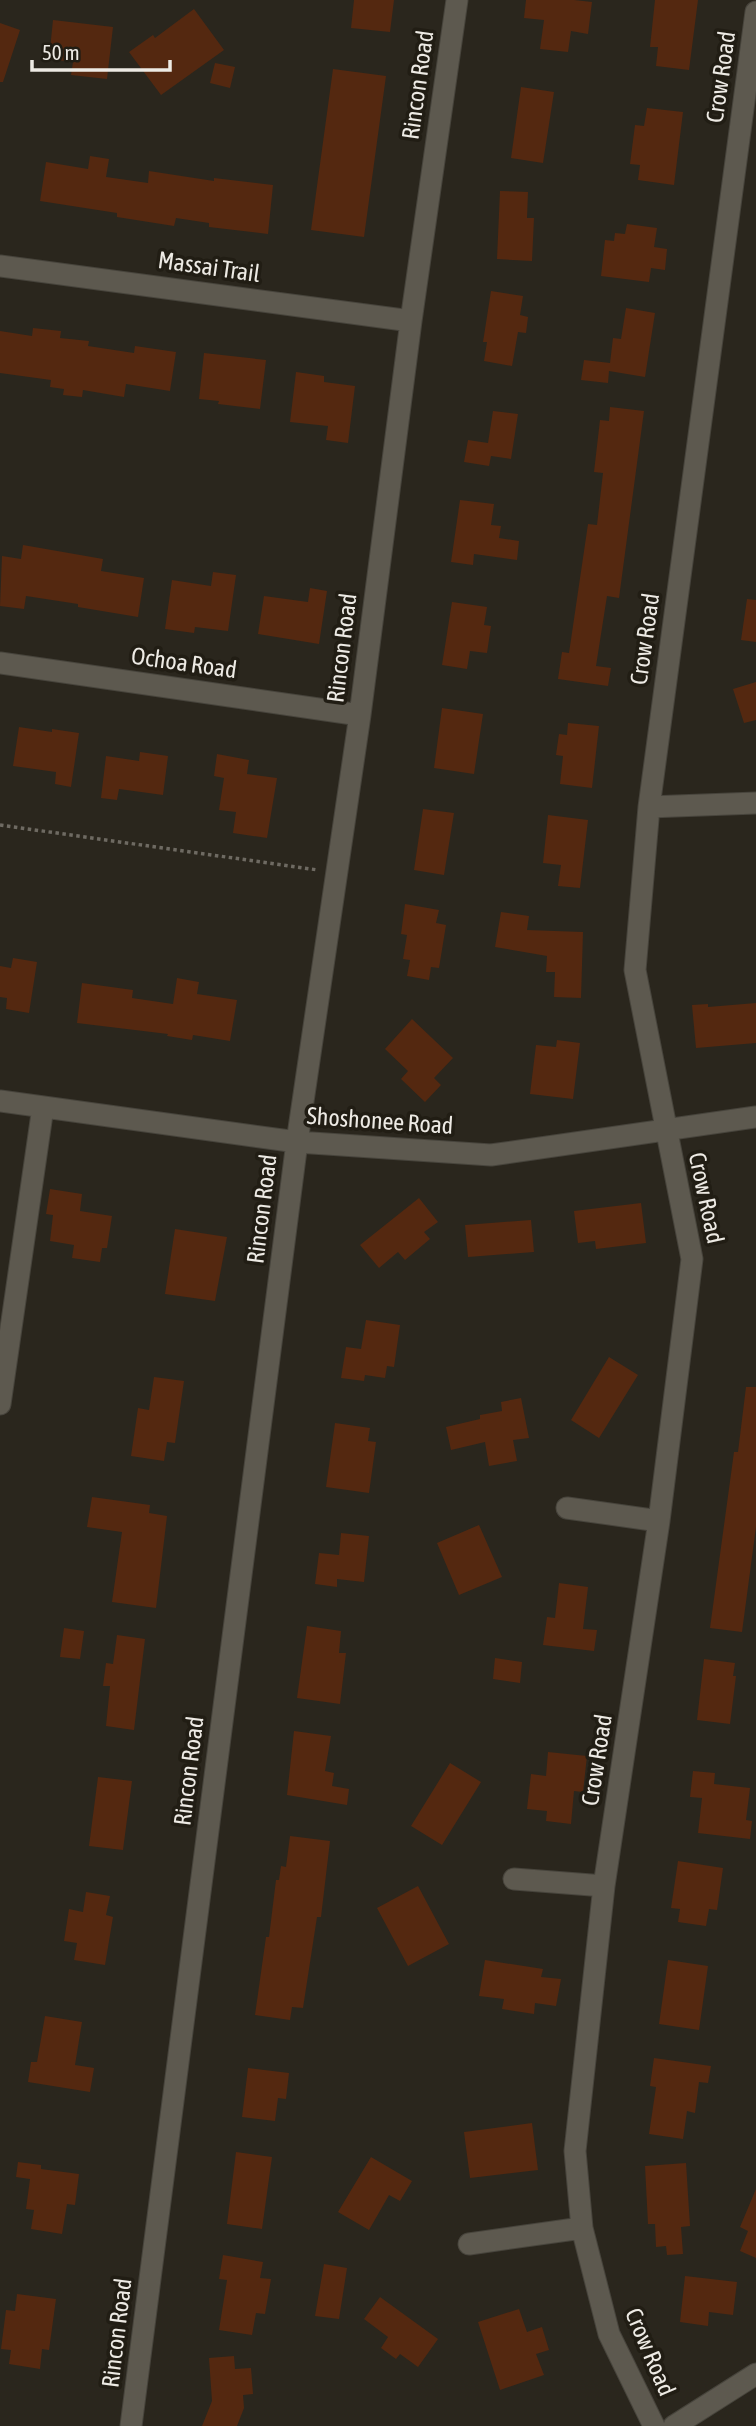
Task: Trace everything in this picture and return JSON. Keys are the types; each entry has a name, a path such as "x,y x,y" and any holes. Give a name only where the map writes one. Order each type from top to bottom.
{"street":[{"name":"Rincon Road","path":"131,2426 297,1142 360,715 411,321 457,0"},
{"name":"Crow Road","path":"654,2426 609,2334 582,2228 576,2151 604,1886 659,1521 692,1259 635,970 649,807 756,12"},
{"name":"Massai Trail","path":"0,266 411,321"},
{"name":"Ochoa Road","path":"0,663 360,715"},
{"path":"649,807 756,803"},
{"name":"Shoshonee Road","path":"0,1101 297,1142 491,1155 756,1117"},
{"path":"0,1404 43,1107"},
{"path":"567,1508 659,1521"},
{"path":"514,1879 604,1886"},
{"path":"469,2244 582,2228"},
{"path":"674,2426 756,2374"}],"path":[{"path":"0,825 337,873"}],"building":[{"path":"354,0 394,0 390,32 351,28"},
{"path":"526,0 592,2 588,34 571,31 568,52 540,49 544,20 524,18"},
{"path":"655,0 698,0 689,70 656,66 658,47 650,47"},
{"path":"194,9 224,50 161,95 129,52 153,35 155,38"},
{"path":"53,20 113,27 107,79 71,75 73,62 49,59"},
{"path":"0,23 20,30 3,82 0,82"},
{"path":"215,63 235,67 230,88 210,83"},
{"path":"333,69 386,76 364,237 311,230"},
{"path":"521,87 554,92 543,163 511,158"},
{"path":"647,108 683,112 674,185 638,180 640,165 630,164 635,125 644,126"},
{"path":"90,156 109,159 106,177 148,183 149,171 214,181 214,178 273,185 268,234 209,227 209,223 176,218 174,226 117,217 117,213 40,201 46,162 88,169"},
{"path":"500,191 528,192 527,218 534,218 532,261 497,259"},
{"path":"627,224 657,228 654,247 667,249 665,270 651,268 649,282 601,276 605,240 614,241 615,233 625,234"},
{"path":"491,291 523,296 520,315 528,317 526,333 518,332 512,366 484,361 487,342 483,342"},
{"path":"626,308 655,313 645,377 609,371 608,383 581,380 584,360 610,363 613,338 621,339"},
{"path":"33,328 61,331 60,338 89,341 88,346 134,353 135,346 176,352 170,391 126,384 124,397 83,390 82,397 63,395 64,389 50,387 51,380 0,373 0,331 32,336"},
{"path":"204,353 266,360 260,409 199,399"},
{"path":"296,372 324,376 324,382 355,386 348,443 326,440 328,426 290,422"},
{"path":"610,407 644,411 619,598 607,596 596,666 611,668 608,686 558,679 562,652 569,653 588,524 597,525 603,473 594,472 600,420 609,421"},
{"path":"493,411 518,414 511,459 491,456 489,466 464,462 468,440 488,443"},
{"path":"460,500 494,504 491,525 501,526 499,538 519,541 517,560 474,554 473,565 451,562"},
{"path":"23,545 103,559 101,571 144,578 138,617 26,596 24,609 0,606 2,556 21,559"},
{"path":"213,572 236,575 228,631 195,627 194,633 165,629 172,580 211,586"},
{"path":"310,588 327,591 319,644 258,634 264,596 308,602"},
{"path":"747,599 756,600 756,642 741,640"},
{"path":"452,602 487,607 484,625 491,626 487,653 470,651 467,669 442,665"},
{"path":"756,682 756,720 744,723 733,689"},
{"path":"442,708 483,714 474,774 434,768"},
{"path":"568,723 599,726 592,788 560,784 563,756 556,755 559,734 567,735"},
{"path":"19,727 79,733 71,787 55,784 56,772 13,766"},
{"path":"140,752 168,756 163,795 119,789 117,800 101,798 106,756 139,761"},
{"path":"217,754 249,760 247,774 277,778 267,838 233,833 236,812 219,810 224,778 214,776"},
{"path":"423,809 454,813 444,875 414,870"},
{"path":"548,815 588,820 580,888 558,886 561,865 543,863"},
{"path":"405,904 439,910 436,923 446,925 439,968 431,967 429,980 407,976 410,960 403,959 407,935 401,934"},
{"path":"501,912 529,916 527,930 583,932 581,998 554,997 555,972 546,972 547,956 495,947"},
{"path":"13,958 37,962 29,1013 6,1009 7,998 0,997 0,966 11,968"},
{"path":"177,978 199,982 197,994 237,1000 230,1041 193,1035 192,1040 167,1036 168,1034 77,1023 82,983 133,990 132,998 173,1004"},
{"path":"756,1003 756,1043 696,1048 692,1005 708,1004 708,1007"},
{"path":"412,1019 453,1058 434,1078 441,1085 425,1102 401,1079 408,1071 385,1049"},
{"path":"557,1040 580,1043 573,1099 530,1094 536,1045 556,1047"},
{"path":"50,1189 82,1194 80,1211 112,1216 107,1248 102,1248 100,1262 72,1258 74,1245 50,1241 53,1215 46,1214"},
{"path":"419,1198 438,1222 424,1232 430,1239 405,1260 398,1252 379,1268 360,1245"},
{"path":"641,1203 646,1243 596,1249 595,1241 578,1243 574,1211"},
{"path":"531,1220 534,1252 468,1257 465,1225"},
{"path":"175,1229 227,1237 215,1301 165,1294"},
{"path":"366,1320 400,1325 394,1367 387,1366 385,1378 365,1375 364,1381 341,1378 346,1347 361,1349"},
{"path":"609,1357 638,1375 599,1438 571,1420"},
{"path":"154,1377 184,1381 175,1443 167,1442 164,1461 131,1456 138,1408 149,1410"},
{"path":"746,1387 756,1387 756,1527 742,1632 710,1628 734,1452 738,1452"},
{"path":"521,1398 529,1438 513,1440 517,1461 489,1466 485,1442 451,1450 446,1427 480,1419 480,1415 502,1411 501,1402"},
{"path":"335,1423 370,1428 368,1441 376,1442 369,1493 326,1487"},
{"path":"92,1497 150,1505 149,1513 167,1516 156,1608 112,1602 122,1532 87,1527"},
{"path":"479,1525 502,1577 459,1595 437,1543"},
{"path":"341,1533 369,1536 364,1582 337,1579 337,1587 315,1584 319,1553 339,1555"},
{"path":"559,1583 588,1587 583,1629 597,1630 594,1651 543,1645 547,1617 555,1618"},
{"path":"307,1626 341,1631 339,1653 346,1653 340,1704 297,1698"},
{"path":"64,1628 84,1631 80,1659 60,1657"},
{"path":"117,1635 145,1639 134,1730 106,1726 110,1686 103,1686 106,1663 113,1664"},
{"path":"495,1658 522,1662 520,1683 493,1679"},
{"path":"704,1659 735,1663 730,1724 697,1720"},
{"path":"294,1731 331,1736 325,1771 334,1773 332,1786 349,1789 347,1805 287,1795"},
{"path":"548,1752 587,1756 583,1792 574,1791 571,1824 546,1821 547,1811 527,1809 531,1774 546,1776"},
{"path":"450,1763 481,1782 442,1845 411,1826"},
{"path":"693,1771 715,1773 714,1784 750,1788 746,1820 752,1821 750,1839 698,1833 702,1798 690,1797"},
{"path":"98,1777 132,1781 123,1850 89,1846"},
{"path":"290,1836 330,1841 321,1917 317,1917 303,2008 292,2007 290,2020 255,2015 276,1880 279,1880 281,1866 286,1867"},
{"path":"678,1861 723,1868 717,1910 709,1909 706,1926 678,1922 680,1909 671,1908"},
{"path":"418,1886 449,1944 408,1966 377,1908"},
{"path":"86,1892 110,1896 106,1915 113,1917 105,1965 74,1960 77,1943 64,1941 69,1909 83,1912"},
{"path":"485,1960 543,1969 541,1977 561,1979 556,2006 535,2003 534,2014 502,2009 504,1999 479,1996"},
{"path":"668,1960 708,1966 699,2030 659,2024"},
{"path":"45,2016 82,2022 75,2065 94,2068 90,2092 28,2082 31,2062 37,2062"},
{"path":"654,2058 711,2066 708,2083 699,2082 695,2113 687,2111 683,2139 649,2134 656,2087 650,2086"},
{"path":"248,2068 289,2073 286,2099 278,2098 275,2121 242,2117"},
{"path":"532,2123 538,2170 470,2178 464,2132"},
{"path":"236,2152 272,2157 262,2229 227,2224"},
{"path":"371,2157 412,2181 400,2201 389,2195 369,2230 338,2212"},
{"path":"18,2162 41,2165 41,2169 79,2174 75,2205 67,2204 62,2234 31,2229 34,2210 26,2209 30,2179 16,2177"},
{"path":"686,2163 690,2226 681,2227 683,2254 667,2255 666,2246 656,2247 655,2224 648,2224 645,2166"},
{"path":"756,2189 756,2258 740,2251 748,2231 740,2227"},
{"path":"223,2255 263,2262 260,2278 271,2279 265,2314 256,2313 252,2335 219,2330 227,2280 219,2279"},
{"path":"324,2264 347,2268 339,2319 315,2316"},
{"path":"685,2276 737,2282 733,2315 709,2312 708,2326 680,2322"},
{"path":"17,2294 56,2299 49,2350 42,2349 40,2369 9,2364 11,2350 1,2349 6,2310 15,2311"},
{"path":"380,2297 438,2339 418,2367 400,2354 396,2359 381,2348 388,2337 364,2319"},
{"path":"519,2309 527,2332 542,2327 549,2350 536,2354 544,2375 500,2390 478,2322"},
{"path":"234,2356 235,2369 251,2368 253,2394 243,2395 244,2408 237,2426 202,2426 212,2401 209,2358"}]}
